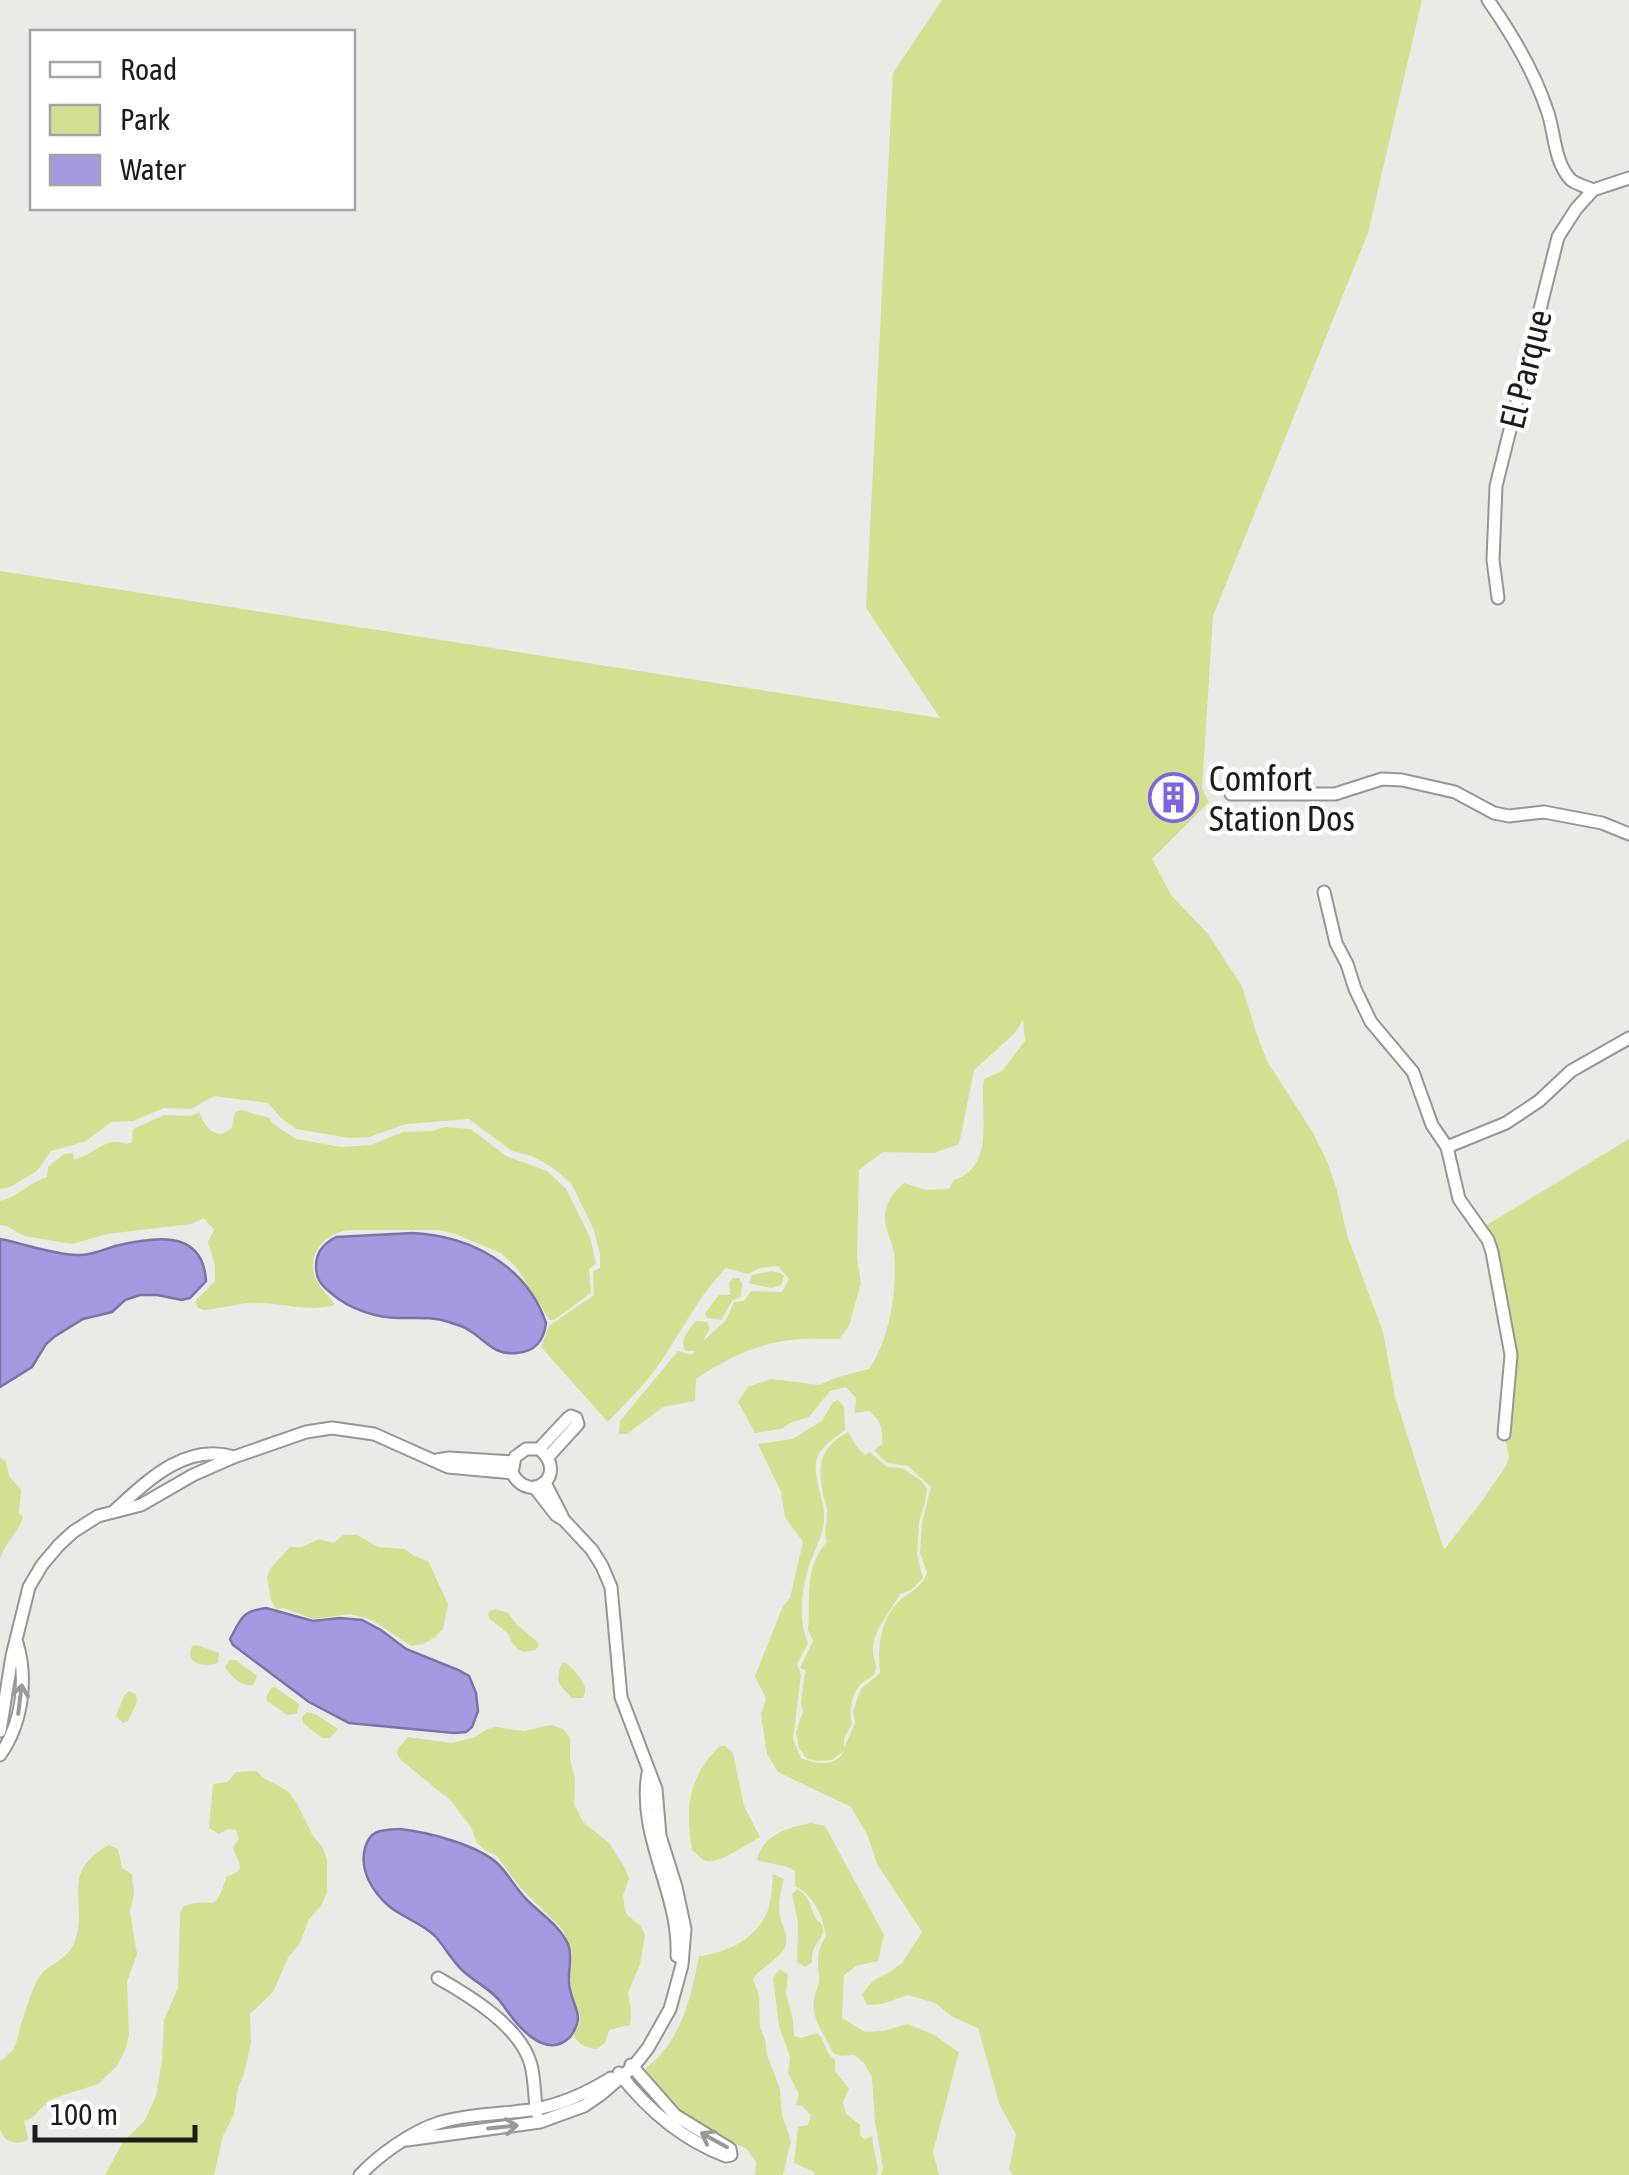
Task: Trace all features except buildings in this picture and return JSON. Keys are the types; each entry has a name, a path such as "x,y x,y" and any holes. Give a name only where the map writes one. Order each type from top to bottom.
{"street":[{"path":"1488,0 1533,76 1558,156 1572,181 1593,190 1629,178"},
{"name":"El Parque","path":"1498,598 1493,560 1496,486 1516,400 1558,236 1593,190"},
{"path":"1231,794 1335,794 1382,780 1402,780 1454,792 1494,813 1509,816 1544,812 1602,823 1629,834"},
{"path":"1324,892 1336,943 1355,989 1371,1022 1412,1072 1432,1126 1447,1147 1459,1199 1492,1252 1511,1355 1504,1434"},
{"path":"1447,1147 1506,1124 1571,1071 1629,1038"},
{"path":"0,1732 29,1586 42,1565 86,1522 141,1505 193,1474 306,1432 342,1428 374,1434 434,1460 449,1458 512,1467"},
{"path":"512,1467 522,1450 544,1453 551,1470 540,1486"},
{"path":"112,1512 154,1475 180,1460 222,1454 234,1457"},
{"path":"360,2175 407,2140 584,2106 631,2065 660,2021 670,1993 677,1957 673,1917 651,1838 648,1772 621,1697 613,1598 607,1576 592,1550 540,1486 518,1482 512,1467"},
{"path":"164,1469 176,1485"},
{"path":"0,1755 19,1711 22,1673 16,1639"},
{"path":"438,1978 473,1999 517,2038 531,2066 538,2115"},
{"path":"620,2075 645,2103 671,2118 730,2149 731,2155 691,2141 671,2118 631,2065"}],"green space":[{"path":"942,0 1422,0 1368,233 1213,616 1202,789 1209,802 1152,859 1171,895 1208,934 1242,986 1268,1063 1327,1161 1347,1235 1383,1332 1395,1397 1444,1550 1509,1457 1504,1434 1508,1335 1480,1229 1629,1139 1629,2175 1013,2175 1009,2170 1016,2134 1000,2106 978,2028 953,2017 935,2003 908,1995 867,2005 862,1994 873,1981 902,1963 922,1932 877,1864 868,1836 851,1807 778,1772 767,1754 761,1714 766,1699 755,1676 783,1606 790,1598 803,1542 785,1517 781,1492 758,1444 792,1439 822,1421 833,1402 838,1400 844,1407 845,1430 817,1458 823,1526 802,1601 808,1643 797,1664 801,1675 793,1739 801,1758 813,1762 836,1760 844,1751 832,1760 807,1759 799,1748 796,1732 803,1711 805,1670 800,1668 813,1641 808,1630 811,1573 827,1542 827,1510 820,1474 826,1451 848,1432 865,1455 870,1452 887,1467 902,1468 927,1489 919,1522 917,1555 923,1578 900,1594 878,1629 873,1645 875,1672 855,1694 851,1709 852,1724 844,1738 844,1748 855,1723 853,1711 861,1689 880,1673 880,1642 890,1612 920,1584 927,1573 920,1553 922,1522 931,1487 908,1466 887,1463 874,1450 882,1444 880,1425 869,1411 855,1413 856,1398 846,1387 830,1391 809,1417 781,1429 755,1433 738,1402 748,1387 771,1379 819,1385 869,1369 882,1344 893,1299 894,1254 885,1221 889,1201 904,1183 926,1190 949,1189 954,1180 976,1163 983,1137 984,1079 1002,1071 1025,1041 1023,1020 1015,1033 974,1070 959,1144 934,1153 883,1152 859,1170 857,1258 861,1283 849,1326 839,1339 779,1342 742,1354 696,1379 695,1401 663,1407 627,1434 619,1434 620,1421 678,1351 692,1355 695,1351 686,1351 683,1344 696,1321 707,1322 710,1328 703,1341 726,1320 734,1302 744,1301 751,1291 782,1292 789,1279 778,1266 748,1274 726,1268 652,1374 608,1422 541,1347 549,1326 594,1295 593,1271 600,1268 600,1255 594,1230 571,1183 532,1156 512,1151 469,1119 406,1124 369,1137 349,1138 296,1129 268,1103 214,1096 191,1109 164,1108 133,1121 111,1122 86,1141 51,1151 37,1171 0,1189 0,571 940,718 866,608 893,73"},
{"path":"241,1110 269,1118 296,1139 341,1147 371,1145 403,1132 445,1127 471,1129 506,1156 547,1171 566,1189 590,1237 596,1264 589,1269 591,1293 550,1320 516,1267 501,1253 439,1230 350,1230 326,1239 313,1259 315,1277 335,1305 314,1308 253,1303 204,1310 195,1301 215,1281 215,1266 208,1242 214,1230 204,1218 191,1224 107,1234 72,1244 24,1236 0,1225 0,1201 47,1177 48,1167 64,1154 73,1153 74,1160 112,1142 127,1144 132,1142 133,1129 164,1115 191,1116 199,1112 210,1130 222,1134 232,1128 235,1112"},
{"path":"771,1271 784,1276 781,1285 771,1288 749,1283 752,1275"},
{"path":"733,1278 742,1283 741,1297 732,1301 721,1320 707,1318 705,1313 719,1295 730,1295 729,1282"},
{"path":"0,1457 21,1490 19,1513 23,1517 0,1560"},
{"path":"343,1535 357,1535 378,1547 405,1549 428,1561 448,1604 443,1629 434,1638 411,1646 372,1620 350,1614 314,1619 276,1609 267,1577 270,1569 290,1547 302,1547 319,1539 334,1543"},
{"path":"495,1609 508,1613 537,1641 538,1647 519,1650 489,1618 488,1612"},
{"path":"197,1645 219,1653 218,1663 193,1661 190,1652"},
{"path":"230,1660 236,1660 257,1676 253,1685 241,1683 230,1674 225,1667"},
{"path":"562,1663 581,1679 583,1698 572,1698 561,1686 558,1675"},
{"path":"275,1687 299,1704 297,1714 287,1715 267,1701"},
{"path":"129,1691 136,1694 137,1702 128,1721 123,1723 116,1716"},
{"path":"307,1712 338,1729 330,1738 322,1738 303,1723"},
{"path":"551,1725 563,1729 570,1738 574,1804 583,1822 609,1843 625,1868 629,1879 623,1896 625,1910 645,1935 640,1964 628,1993 630,2025 609,2030 605,2043 596,2049 582,2045 573,2033 580,2016 572,1998 572,1953 563,1930 519,1886 497,1856 477,1843 471,1827 451,1801 397,1754 408,1737 452,1743 496,1727 524,1731"},
{"path":"720,1746 733,1753 744,1806 760,1837 726,1856 706,1861 692,1850 689,1807 701,1769"},
{"path":"257,1771 288,1791 323,1848 327,1893 309,1919 273,1992 250,2014 251,2043 214,2175 105,2175 123,2142 145,2120 156,2096 164,2020 178,1988 180,1913 184,1906 216,1901 227,1876 240,1868 233,1847 239,1839 236,1830 219,1834 209,1828 213,1784 227,1782 236,1772"},
{"path":"811,1823 825,1826 884,1935 878,1961 856,1966 844,1975 842,2018 865,2032 907,2024 934,2035 959,2052 933,2152 939,2175 881,2175 872,2077 854,2055 833,2053 815,2014 818,1955 826,1936 820,1914 795,1886 795,1871 757,1860 770,1838"},
{"path":"109,1845 118,1849 122,1868 132,1874 134,1893 130,1912 137,1954 127,1982 126,2048 117,2066 98,2084 49,2100 24,2121 26,2141 10,2141 0,2129 0,2061 14,2048 38,1979 75,1941 78,1889 84,1866"},
{"path":"773,1874 784,1879 779,1910 786,1944 753,1979 759,1995 760,2027 780,2089 782,2115 791,2141 783,2175 755,2175 756,2162 746,2148 714,2136 692,2122 644,2072 661,2054 682,2020 699,1956 741,1942 765,1918"},
{"path":"797,1889 807,1898 823,1928 812,1962 805,1967 797,1962 798,1923 792,1894"},
{"path":"780,1969 788,1975 786,1993 794,2036 817,2033 835,2060 835,2071 849,2089 843,2102 846,2114 860,2125 864,2139 873,2136 877,2175 814,2175 794,2163 798,2127 808,2125 811,2115 796,2105 799,2094 788,2073 790,2057 779,2026 773,1978"}],"water":[{"path":"413,1233 456,1240 511,1270 537,1303 546,1323 537,1344 523,1352 502,1352 468,1329 449,1322 374,1315 338,1299 318,1279 319,1253 336,1237"},
{"path":"0,1239 82,1255 145,1240 174,1240 196,1252 206,1281 190,1298 140,1295 125,1300 112,1312 83,1319 46,1344 32,1367 0,1387"},
{"path":"266,1608 313,1621 362,1620 406,1649 469,1676 478,1711 472,1727 454,1733 349,1723 309,1702 230,1639 243,1617"},
{"path":"400,1829 452,1840 489,1857 560,1931 568,1944 569,1987 578,2018 569,2038 550,2045 531,2037 494,1995 459,1967 435,1936 378,1895 366,1873 367,1842 382,1830"}],"place":[{"name":"Comfort Station Dos","path":"1174,798"}]}
